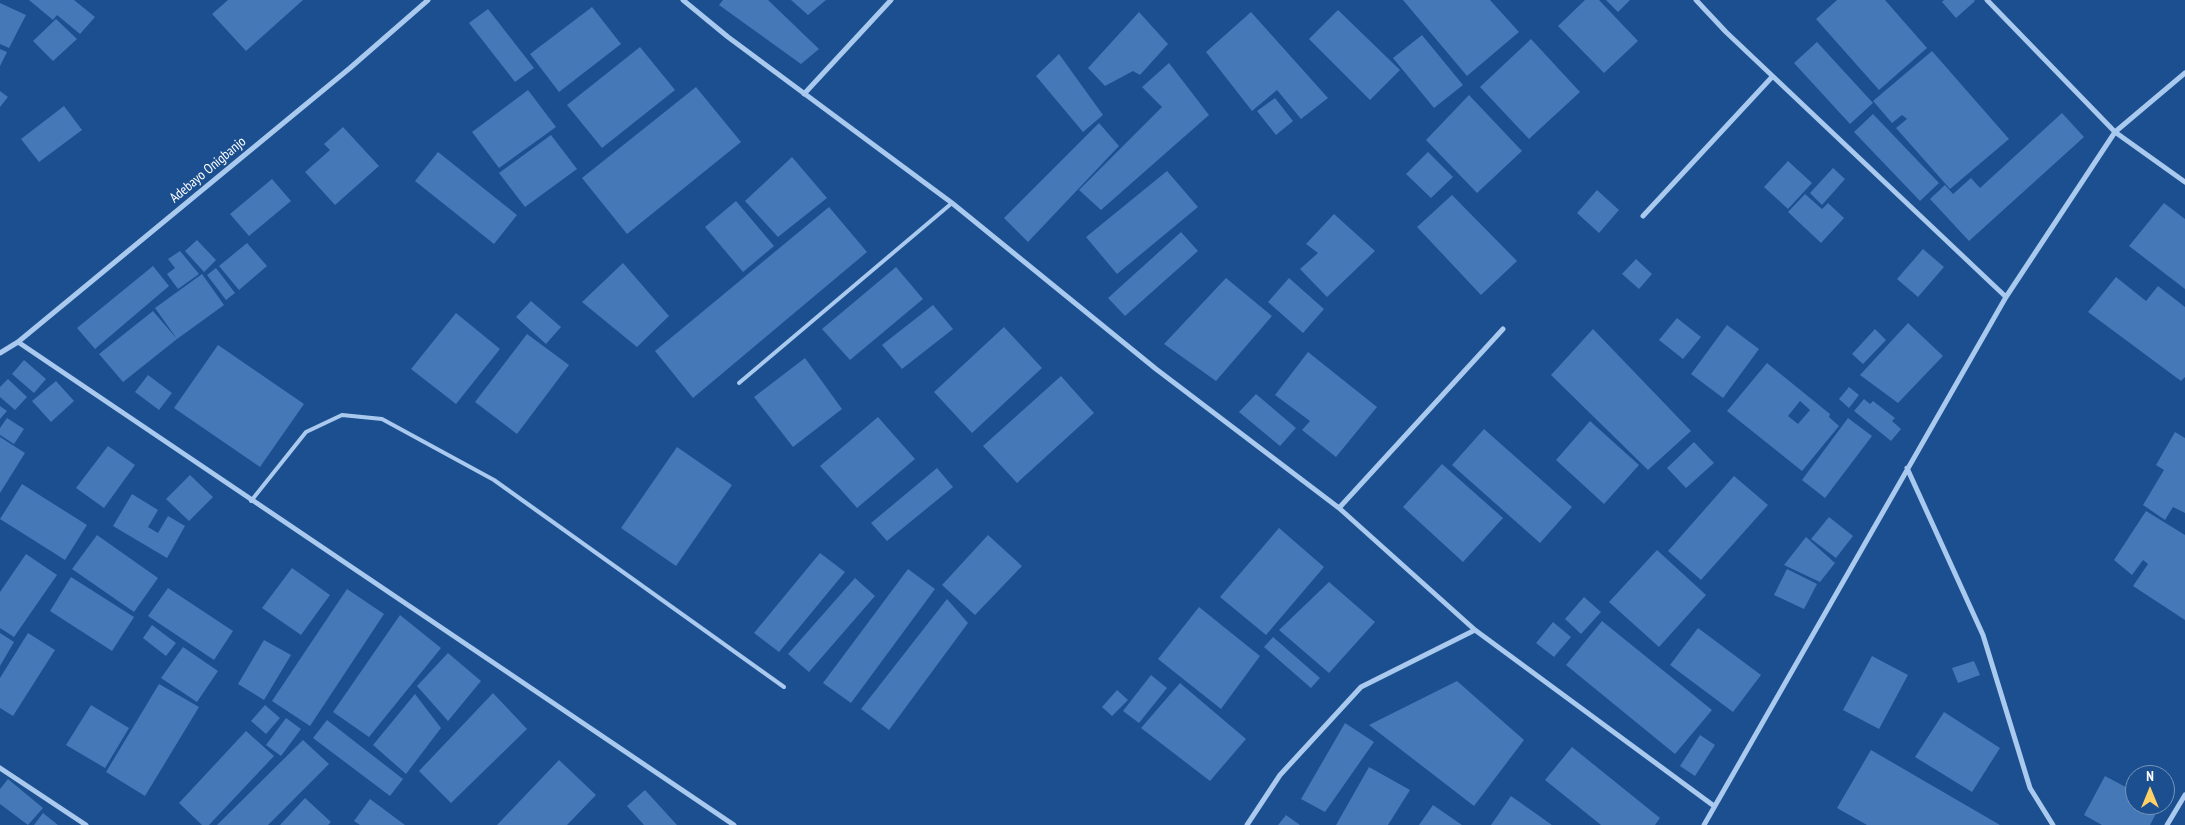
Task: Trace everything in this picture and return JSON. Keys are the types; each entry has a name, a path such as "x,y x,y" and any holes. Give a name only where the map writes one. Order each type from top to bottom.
{"street":[{"name":"Adebayo Onigbanjo","path":"0,353 18,342 350,68 428,0"},
{"path":"684,0 804,94 952,202 1156,369 1339,508 1475,630 1714,806"},
{"path":"804,94 891,0"},
{"path":"1696,0 1772,77 2006,297"},
{"path":"1987,0 2115,132 2185,182"},
{"path":"1704,825 1906,468 2006,297 2115,132 2185,73"},
{"path":"1643,216 1772,77"},
{"path":"1339,508 1503,329"},
{"path":"18,342 251,501 734,825"},
{"path":"1906,468 1983,635 2030,788 2053,825"},
{"path":"1247,825 1280,775 1361,687 1475,630"},
{"path":"0,768 86,825"},
{"path":"2167,825 2185,794"}],"lane":[{"path":"739,383 952,202"},
{"path":"251,501 306,432 342,415 382,419 494,480 784,687"}],"building":[{"path":"29,0 74,0 95,17 80,34 57,15 53,20"},
{"path":"228,0 303,0 246,51 212,14"},
{"path":"723,0 768,0 819,49 801,64 719,5"},
{"path":"791,0 826,0 808,15"},
{"path":"1403,0 1490,0 1519,32 1467,76"},
{"path":"1585,0 1599,0 1638,41 1604,73 1558,26"},
{"path":"1606,0 1630,0 1618,12"},
{"path":"1837,0 1885,0 1927,48 1879,90 1816,19"},
{"path":"1944,0 1975,1 1956,18 1942,2"},
{"path":"0,3 26,15 9,48 0,44"},
{"path":"592,7 621,44 559,92 530,54"},
{"path":"488,9 534,68 515,82 469,23"},
{"path":"1338,10 1400,70 1370,100 1309,39"},
{"path":"1139,12 1168,44 1140,75 1133,71 1105,86 1088,68"},
{"path":"1251,12 1328,98 1301,119 1277,90 1252,111 1206,52"},
{"path":"56,19 77,39 53,61 33,41"},
{"path":"1422,35 1463,85 1434,108 1393,58"},
{"path":"1531,39 1580,92 1529,139 1480,87"},
{"path":"1817,42 1873,103 1850,124 1794,63"},
{"path":"640,47 675,90 602,148 567,105"},
{"path":"0,49 7,52 0,66"},
{"path":"1932,51 2009,139 1950,189 1896,128 1907,119 1902,115 1892,123 1873,101"},
{"path":"1059,54 1103,115 1083,132 1036,76"},
{"path":"1169,63 1209,115 1101,210 1079,190 1162,107 1142,87"},
{"path":"696,87 741,142 627,234 582,178"},
{"path":"528,90 556,127 499,168 472,132"},
{"path":"0,91 8,97 0,107"},
{"path":"1469,95 1522,151 1477,193 1426,140"},
{"path":"1275,98 1293,121 1276,135 1257,111"},
{"path":"64,106 82,130 39,162 21,139"},
{"path":"2062,113 2084,137 1969,241 1930,199 1945,185 1953,194 1971,178 1980,188"},
{"path":"1873,114 1939,183 1920,201 1854,132"},
{"path":"1099,123 1119,146 1028,242 1004,218"},
{"path":"343,127 379,166 335,205 305,172 330,150 324,144"},
{"path":"551,135 577,169 525,207 499,173"},
{"path":"438,152 517,215 494,244 415,181"},
{"path":"1428,152 1453,177 1431,198 1406,174"},
{"path":"792,157 827,198 778,237 745,201"},
{"path":"1788,161 1812,183 1788,209 1764,187"},
{"path":"1833,168 1845,179 1822,205 1810,193"},
{"path":"1167,171 1198,207 1117,274 1086,237"},
{"path":"272,179 291,201 249,236 230,214"},
{"path":"1597,190 1619,210 1599,233 1577,213"},
{"path":"1805,194 1822,209 1828,203 1844,218 1821,243 1788,212"},
{"path":"1452,195 1517,261 1481,295 1417,227"},
{"path":"736,201 774,246 743,272 705,227"},
{"path":"2164,203 2185,219 2185,289 2129,246"},
{"path":"829,207 867,252 693,398 655,351"},
{"path":"1334,214 1375,251 1327,297 1300,269 1318,253 1306,244"},
{"path":"1181,232 1198,251 1125,316 1108,298"},
{"path":"197,240 216,260 204,272 185,251"},
{"path":"247,243 267,266 239,290 219,266"},
{"path":"1923,249 1944,267 1918,297 1897,279"},
{"path":"180,251 199,274 178,289 167,274 175,268 168,259"},
{"path":"1636,259 1652,274 1639,289 1622,274"},
{"path":"623,263 669,316 637,347 582,302"},
{"path":"153,266 169,286 95,349 77,328"},
{"path":"896,267 923,299 850,360 822,329"},
{"path":"216,268 235,293 226,300 207,275"},
{"path":"202,274 224,305 177,339 155,308"},
{"path":"2116,277 2146,301 2158,286 2185,307 2185,377 2181,381 2088,312"},
{"path":"1226,278 1272,316 1216,381 1164,344"},
{"path":"1289,278 1324,309 1303,333 1268,302"},
{"path":"531,301 561,327 546,344 516,317"},
{"path":"933,305 953,329 902,369 882,345"},
{"path":"153,311 177,339 123,382 99,354"},
{"path":"456,313 500,349 456,404 411,369"},
{"path":"1677,318 1701,337 1683,359 1659,340"},
{"path":"1908,323 1943,356 1898,403 1860,375"},
{"path":"1727,325 1759,349 1723,398 1691,374"},
{"path":"1004,327 1042,368 972,433 934,392"},
{"path":"1593,329 1691,431 1648,470 1551,375"},
{"path":"1875,329 1886,340 1863,364 1852,354"},
{"path":"527,334 569,365 517,434 475,402"},
{"path":"218,345 304,404 260,467 174,408"},
{"path":"1308,352 1377,407 1336,457 1302,430 1310,421 1275,395"},
{"path":"805,358 842,409 793,447 754,397"},
{"path":"24,360 46,379 34,393 12,374"},
{"path":"1767,363 1830,414 1829,417 1839,426 1802,471 1727,411","holes":["1800,401 1810,410 1798,424 1788,416"]},
{"path":"148,375 172,393 159,410 135,392"},
{"path":"1061,376 1094,413 1017,483 983,446"},
{"path":"8,379 27,397 15,410 0,397 0,387"},
{"path":"56,381 74,401 51,422 32,401"},
{"path":"1849,387 1859,395 1849,408 1839,399"},
{"path":"1256,394 1296,428 1280,446 1239,412"},
{"path":"1864,399 1870,404 1873,401 1895,418 1892,421 1901,429 1891,441 1854,411"},
{"path":"0,406 7,411 0,419"},
{"path":"878,417 915,459 857,508 820,466"},
{"path":"7,418 24,429 14,444 0,435 0,428"},
{"path":"1848,418 1872,436 1825,498 1802,480"},
{"path":"1590,421 1639,465 1604,504 1556,460"},
{"path":"1484,429 1572,507 1540,543 1452,465"},
{"path":"2175,432 2185,438 2185,513 2173,507 2165,520 2143,505 2164,470 2156,465"},
{"path":"0,437 25,453 0,493"},
{"path":"1694,442 1714,463 1686,488 1667,468"},
{"path":"108,446 135,465 104,508 76,488"},
{"path":"677,447 732,485 676,566 621,528"},
{"path":"1442,464 1503,518 1463,562 1403,507"},
{"path":"937,468 953,487 887,541 871,523"},
{"path":"190,475 213,497 189,521 166,499"},
{"path":"1734,476 1768,505 1701,580 1668,551"},
{"path":"22,484 87,525 65,560 0,519"},
{"path":"132,494 158,510 148,527 158,533 168,516 185,526 167,558 113,526"},
{"path":"2146,511 2185,535 2185,620 2133,586 2148,564 2143,560 2132,575 2114,560"},
{"path":"1829,517 1853,536 1836,558 1811,539"},
{"path":"1279,528 1324,567 1266,635 1220,597"},
{"path":"97,535 158,578 134,612 72,569"},
{"path":"988,535 1022,566 975,615 942,585"},
{"path":"1806,537 1835,563 1820,582 1784,565"},
{"path":"1657,550 1706,595 1659,647 1609,602"},
{"path":"820,553 845,572 779,652 754,633"},
{"path":"26,554 57,575 14,637 0,628 0,592"},
{"path":"292,568 330,595 301,635 262,608"},
{"path":"908,569 935,589 851,703 823,683"},
{"path":"1787,569 1817,584 1804,609 1774,595"},
{"path":"71,577 134,617 112,651 50,611"},
{"path":"855,578 875,596 809,672 788,654"},
{"path":"1329,582 1375,622 1329,673 1279,630"},
{"path":"168,588 233,631 214,660 148,616"},
{"path":"347,589 384,614 310,726 272,701"},
{"path":"1584,597 1601,612 1581,634 1565,619"},
{"path":"947,599 968,623 889,730 861,709"},
{"path":"1199,607 1260,656 1221,709 1158,659"},
{"path":"400,615 441,648 369,737 333,712"},
{"path":"1602,621 1712,710 1675,754 1566,665"},
{"path":"1553,622 1571,637 1554,657 1536,643"},
{"path":"152,625 176,643 166,656 143,638"},
{"path":"1698,628 1761,675 1733,712 1670,665"},
{"path":"0,633 14,642 0,666"},
{"path":"28,633 55,650 13,716 0,708 0,678"},
{"path":"1273,637 1320,678 1311,688 1264,647"},
{"path":"264,640 291,655 264,700 238,684"},
{"path":"183,647 218,671 197,702 161,678"},
{"path":"448,653 481,681 448,721 417,686"},
{"path":"1872,656 1908,675 1879,729 1843,710"},
{"path":"1974,661 1980,675 1958,683 1952,668"},
{"path":"1151,675 1167,688 1139,723 1123,711"},
{"path":"1457,681 1524,740 1474,806 1369,725"},
{"path":"1180,683 1246,739 1210,781 1141,728"},
{"path":"159,684 199,707 145,796 106,772"},
{"path":"1117,690 1128,700 1112,716 1102,707"},
{"path":"493,693 527,729 451,803 419,771"},
{"path":"415,694 441,728 406,774 373,745"},
{"path":"91,705 129,728 105,768 66,745"},
{"path":"265,705 280,718 266,734 251,721"},
{"path":"1944,712 2000,748 1972,792 1915,757"},
{"path":"286,718 301,729 281,756 266,745"},
{"path":"327,720 403,779 390,796 313,738"},
{"path":"1345,723 1374,742 1325,812 1301,799"},
{"path":"246,731 274,756 209,825 202,825 179,803"},
{"path":"1700,735 1715,745 1695,776 1680,766"},
{"path":"303,740 329,764 268,825 217,825"},
{"path":"1572,747 1660,818 1655,825 1601,825 1545,780"},
{"path":"1871,750 2000,825 1867,825 1837,808"},
{"path":"559,760 596,795 567,825 497,825"},
{"path":"1369,767 1410,790 1388,825 1336,825"},
{"path":"2105,776 2125,787 2125,815 2155,815 2150,825 2102,825 2084,815"},
{"path":"8,779 43,808 28,825 0,804 0,789"},
{"path":"645,790 677,825 644,825 627,806"},
{"path":"1511,796 1552,825 1491,825"},
{"path":"305,798 331,822 328,825 280,825"},
{"path":"370,799 405,825 360,825 354,821"},
{"path":"1433,805 1462,825 1419,825"},
{"path":"43,813 58,825 34,825"},
{"path":"1286,815 1300,825 1278,825"}]}
